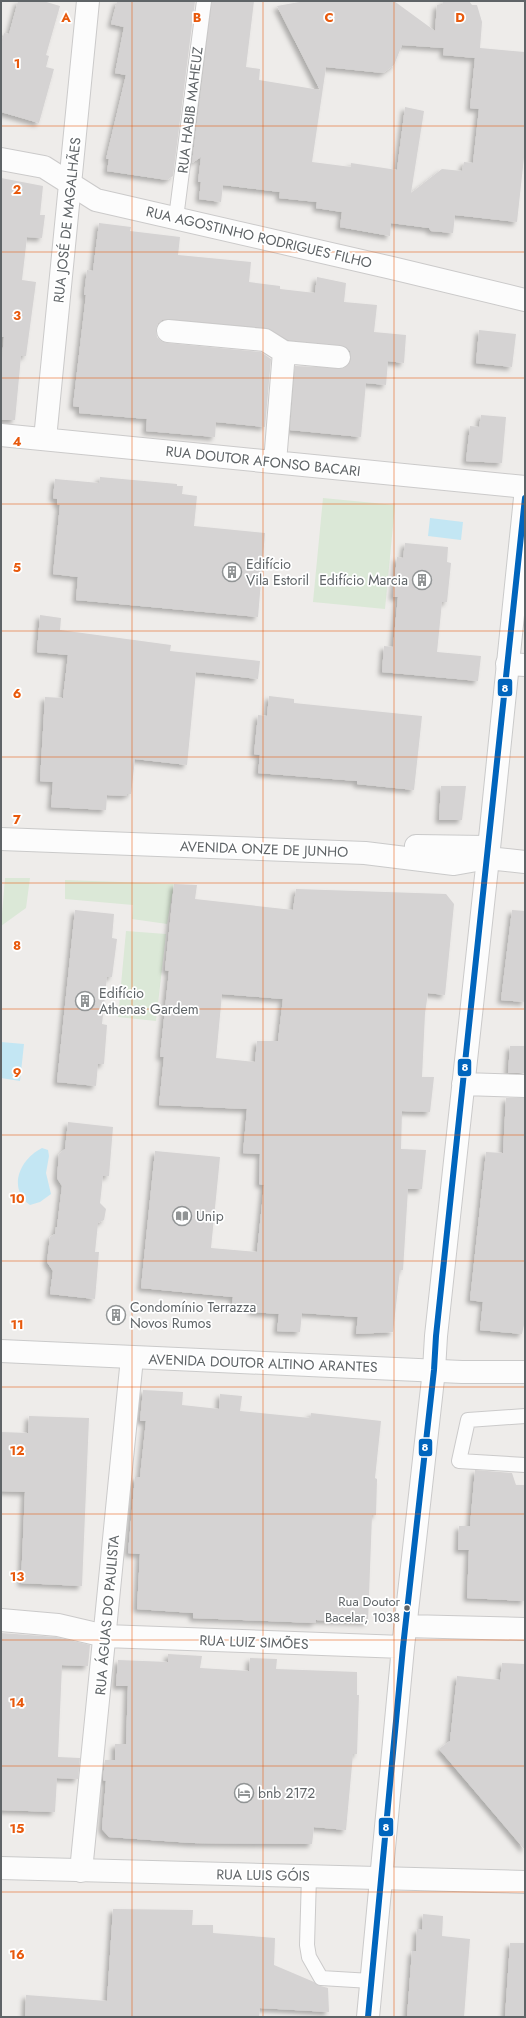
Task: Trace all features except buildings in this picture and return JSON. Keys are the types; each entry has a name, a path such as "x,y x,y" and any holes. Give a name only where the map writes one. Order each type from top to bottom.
{"street":[{"name":"RUA JOSÉ DE MAGALHÃES","path":"45,439 72,184 88,1"},
{"name":"RUA AGOSTINHO RODRIGUES FILHO","path":"1,159 44,167 96,200 525,300"},
{"path":"168,331 265,340 284,352 339,357"},
{"path":"275,462 284,352"},
{"name":"RUA DOUTOR AFONSO BACARI","path":"1,435 525,487"},
{"path":"368,2017 403,1647 434,1370 436,1328 488,853 516,664 525,498"},
{"name":"AVENIDA ONZE DE JUNHO","path":"1,839 365,853 454,864 488,853 525,862"},
{"path":"463,1084 525,1086"},
{"name":"AVENIDA DOUTOR ALTINO ARANTES","path":"1,1351 132,1358 434,1370 525,1372"},
{"name":"RUA ÁGUAS DO PAULISTA","path":"81,1871 132,1358"},
{"name":"RUA LUIZ SIMÕES","path":"1,1620 58,1625 105,1636 403,1647"},
{"path":"406,1626 525,1629"},
{"name":"RUA LUIS GÓIS","path":"1,1868 525,1882"}],"lane":[{"name":"RUA HABIB MAHEUZ","path":"176,218 204,1"},
{"path":"525,1416 468,1420 459,1461 525,1465"},
{"path":"309,1876 307,1944 309,1957 321,1978 371,1981"}],"green space":[{"path":"323,498 395,505 385,609 313,602"},
{"path":"5,878 30,878 26,908 1,926"},
{"path":"65,880 174,884 167,924 132,919 133,905 65,899"},
{"path":"126,931 166,934 156,1021 118,1017"}],"water":[{"path":"430,518 463,522 461,540 428,536"},
{"path":"1,1042 24,1044 20,1081 1,1078"},
{"path":"42,1148 48,1150 49,1156 46,1173 51,1194 40,1202 30,1205 23,1198 19,1190 19,1174 22,1166 28,1159"}],"transit line":[{"name":"8","path":"368,2017 403,1647 434,1370 436,1336 525,498"}],"place":[{"name":"Edifício Vila Estoril","path":"232,572"},
{"name":"Edifício Marcia","path":"422,580"},
{"name":"Edifício Athenas Gardem","path":"85,1001"},
{"name":"Unip","path":"182,1216"},
{"name":"Condomínio Terrazza Novos Rumos","path":"116,1315"},
{"name":"Rua Doutor Bacelar, 1038","path":"407,1608"},
{"name":"bnb 2172","path":"244,1793"}]}
